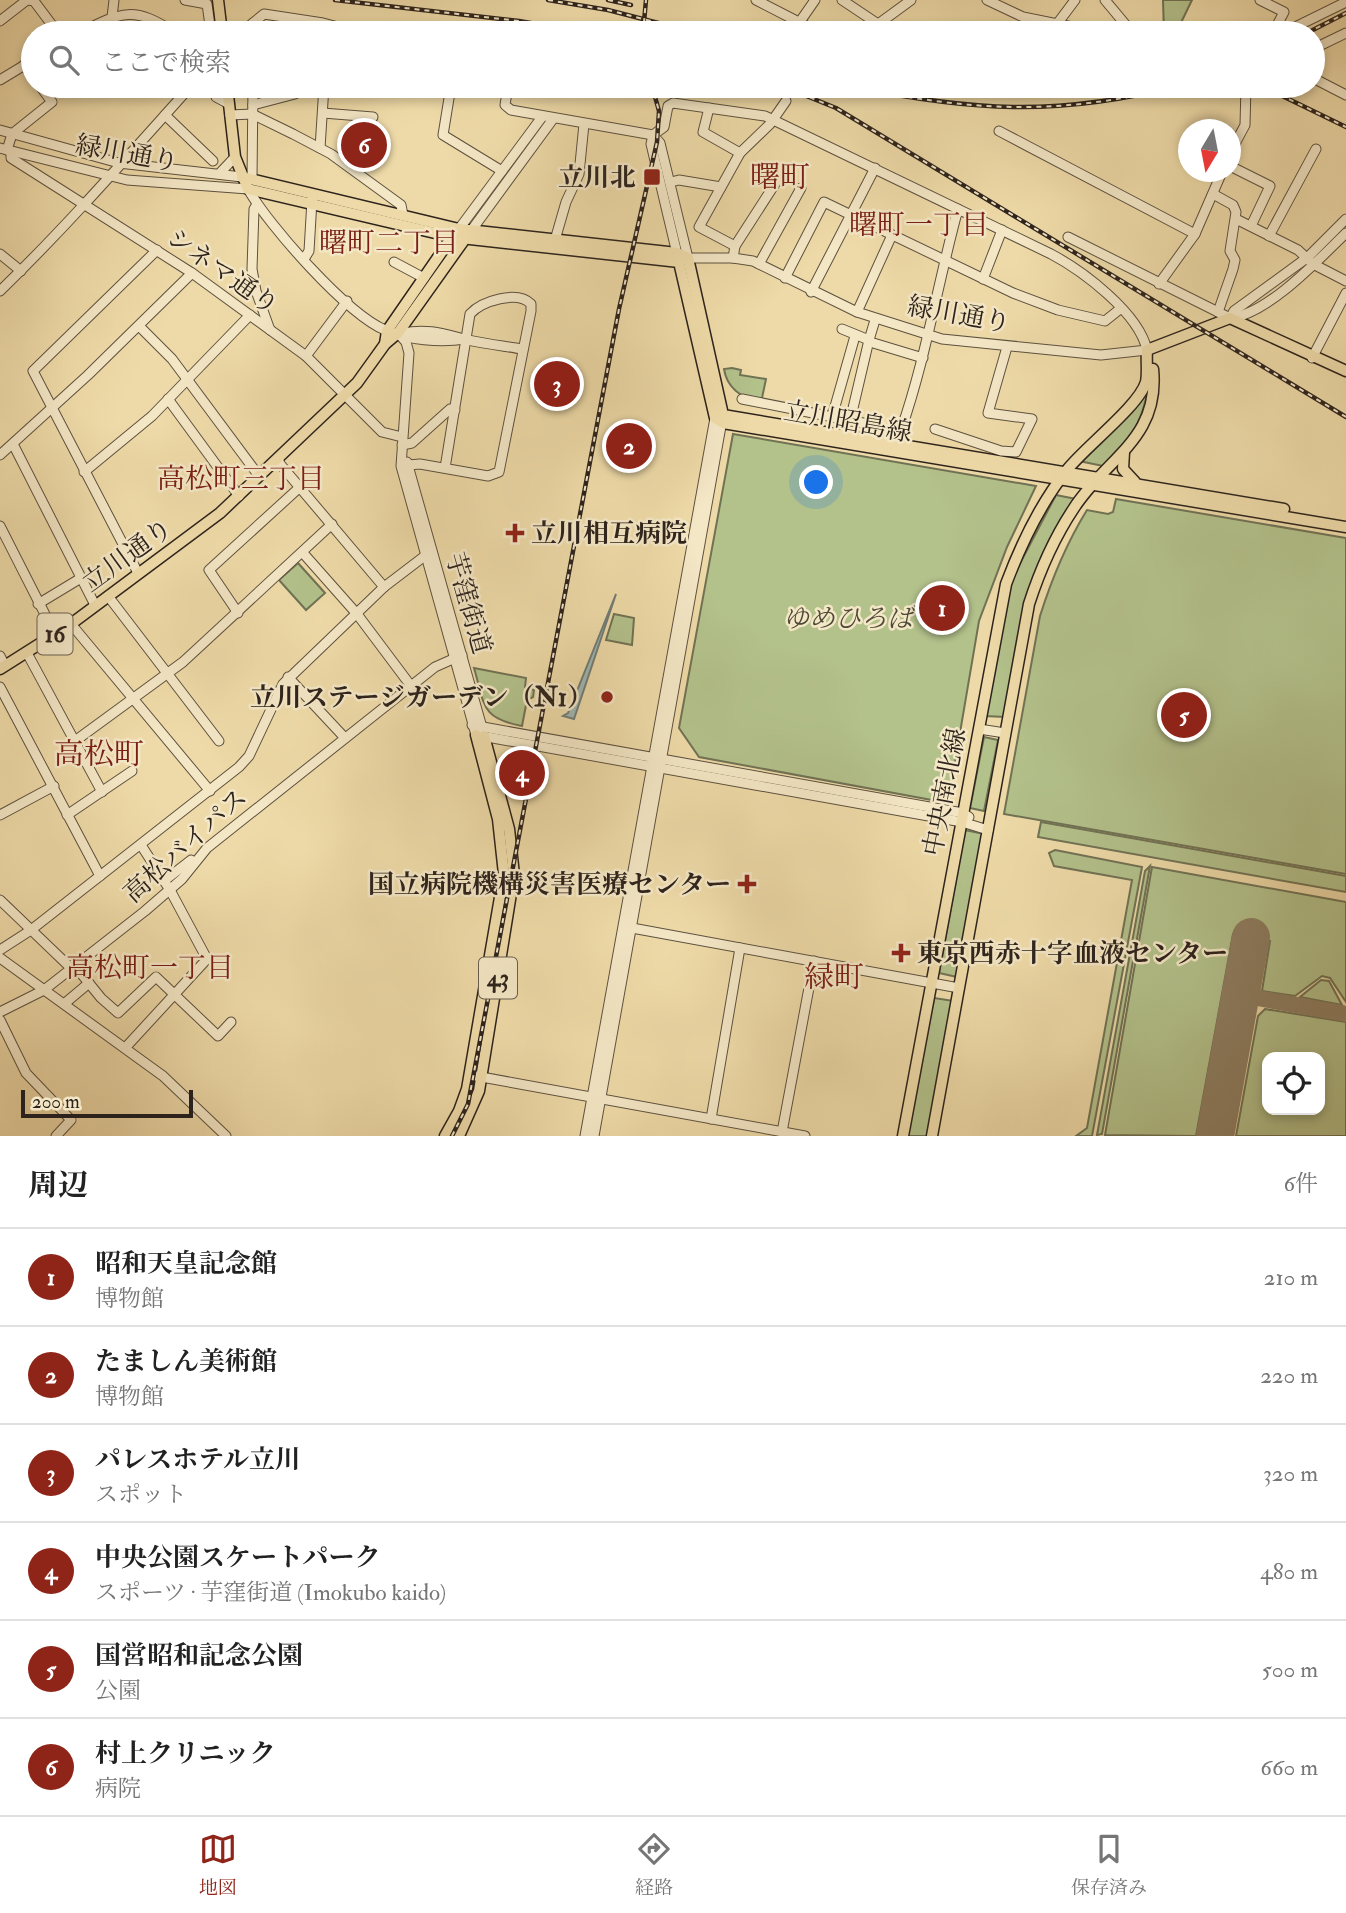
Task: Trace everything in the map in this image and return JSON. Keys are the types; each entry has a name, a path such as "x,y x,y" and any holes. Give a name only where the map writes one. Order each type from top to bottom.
{"main road":[{"path":"218,0 221,21"},
{"path":"228,98 234,157 247,182 462,234 681,258"},
{"path":"313,198 403,215 462,234 555,240 681,258"},
{"name":"16","path":"393,332 424,278 462,234"},
{"name":"16","path":"393,332 462,234"},
{"path":"681,258 720,419"},
{"path":"1230,318 1312,358 1346,371"},
{"name":"緑川通り","path":"1147,350 1230,318"},
{"name":"立川通り","path":"2,663 27,653 55,635 200,530 346,394 393,332"},
{"name":"中央南北線","path":"932,1136 1024,626 1035,588 1060,531 1095,480 1141,431 1150,408 1153,378 1147,350"},
{"name":"中央南北線","path":"903,1136 1006,584 1031,524 1059,480 1139,395 1147,376 1147,350"},
{"name":"立川昭島線","path":"720,419 1067,470 1095,480 1346,527"},
{"name":"立川昭島線","path":"720,419 1059,480 1135,482 1346,519"},
{"path":"1124,452 1123,469 1135,482"},
{"name":"43","path":"459,1136 472,1112 475,1076 512,898 514,859 479,731"},
{"name":"43","path":"445,1136 475,1076"}],"street":[{"path":"0,21 27,0 34,1 49,21"},
{"path":"112,17 114,0"},
{"path":"185,0 207,4 209,21"},
{"path":"756,0 795,21"},
{"path":"800,21 815,0"},
{"path":"842,0 873,21"},
{"path":"881,21 911,0"},
{"path":"987,0 1023,17 1042,21"},
{"path":"1059,21 1075,0"},
{"path":"1105,0 1122,21"},
{"path":"1260,0 1284,12 1279,21"},
{"path":"1307,21 1346,2"},
{"path":"104,21 112,17 143,14 155,21"},
{"path":"260,21 268,14 316,21"},
{"path":"1325,43 1346,33"},
{"path":"0,80 21,67"},
{"path":"1325,85 1346,96"},
{"path":"6,150 12,134 52,102 49,98"},
{"path":"0,291 87,205 119,163 180,98"},
{"path":"217,98 229,109 253,109 284,98"},
{"path":"253,98 247,182 271,227 347,301 407,342 409,353 402,444 409,483"},
{"path":"320,148 324,98"},
{"path":"449,98 443,135 502,171"},
{"path":"506,98 508,109 653,135 660,143 671,182 681,258"},
{"path":"1241,132 1245,125 1246,98"},
{"path":"735,246 699,227 740,153 786,101"},
{"path":"681,258 651,145 653,135 664,127 670,104 771,119 1002,230 1080,271 1141,332 1147,350"},
{"path":"709,108 703,132 740,153"},
{"path":"253,109 320,148 401,205 403,215"},
{"path":"323,113 373,117"},
{"path":"165,115 213,161"},
{"path":"462,234 502,171 542,117"},
{"path":"462,234 553,119"},
{"path":"555,240 566,202 579,174 584,124"},
{"name":"緑川通り","path":"0,130 119,163 216,174 247,182"},
{"path":"999,131 1195,234"},
{"path":"63,165 68,149"},
{"path":"1269,236 1315,149"},
{"name":"緑川通り","path":"6,150 109,177 155,184 247,182"},
{"name":"シネマ通り","path":"6,150 11,158 192,273 306,356 382,432 402,444"},
{"path":"216,174 234,157"},
{"path":"811,292 875,168"},
{"path":"1241,172 1270,186 1251,226"},
{"path":"735,246 739,245 780,176"},
{"path":"671,182 679,180 721,187"},
{"path":"1159,284 1195,234 1218,182"},
{"path":"759,264 801,188"},
{"path":"1213,194 1233,205 1236,219 1230,251 1235,260 1218,313"},
{"path":"304,259 309,251 313,198"},
{"path":"785,278 824,202 1045,306 1105,321 1120,309"},
{"path":"257,204 254,209 252,269 256,291 270,330"},
{"path":"901,430 923,358 944,258 958,209"},
{"path":"1236,219 1346,281"},
{"name":"緑川通り","path":"1311,260 1346,219"},
{"path":"983,279 1002,230"},
{"name":"緑川通り","path":"1230,318 1234,311 1311,260 1346,233"},
{"path":"857,313 892,235"},
{"path":"1068,237 1230,318"},
{"path":"733,258 735,246"},
{"path":"138,573 33,371 157,250"},
{"path":"0,254 21,271"},
{"name":"緑川通り","path":"681,258 733,258 759,264 857,313 928,336 1101,355 1147,350"},
{"path":"394,262 424,278"},
{"path":"0,455 192,273"},
{"path":"1312,358 1346,293"},
{"path":"405,466 445,468 488,476 500,470 531,304 526,299 513,297 471,311 445,468"},
{"path":"306,356 347,301"},
{"path":"84,472 125,441 250,315"},
{"path":"850,421 876,320"},
{"path":"139,326 188,380 259,476"},
{"path":"842,329 855,336 923,358"},
{"path":"393,332 449,341 465,339 522,349"},
{"path":"832,417 855,336"},
{"path":"935,429 1001,451 1016,452 1032,419 988,413 1007,346"},
{"path":"168,399 239,496"},
{"path":"742,400 863,423"},
{"path":"402,444 412,443 450,409 455,410"},
{"path":"594,1136 596,1098 720,419"},
{"path":"13,443 95,605"},
{"path":"278,458 280,464 384,587"},
{"name":"芋窪街道","path":"409,483 426,555 458,657"},
{"name":"芋窪街道","path":"409,483 479,731"},
{"path":"238,613 209,570 300,487"},
{"path":"75,741 167,674 238,613 332,524"},
{"path":"0,526 55,635"},
{"path":"303,553 357,614 411,686"},
{"path":"0,950 31,930 141,845 210,791 249,756 288,677 384,587 426,555"},
{"path":"38,604 80,578"},
{"path":"108,596 219,741"},
{"path":"71,624 210,791"},
{"path":"27,653 102,792"},
{"name":"高松バイパス","path":"0,1012 44,990 74,968 170,890 207,848 440,663 458,657"},
{"path":"288,677 345,738"},
{"path":"0,687 100,876"},
{"path":"979,729 1005,733"},
{"path":"479,731 963,818 988,830"},
{"path":"585,1136 596,1098 632,928 658,762"},
{"path":"67,815 132,771"},
{"path":"0,815 54,786"},
{"path":"126,1047 207,959 170,890 141,845"},
{"path":"164,881 207,848"},
{"path":"0,900 118,1013 156,977 218,1036 231,1022"},
{"path":"632,928 959,988"},
{"path":"711,1119 740,948"},
{"path":"0,958 163,1076 226,1136"},
{"path":"782,1132 814,961"},
{"path":"64,1004 89,983"},
{"path":"0,1020 26,1073 71,1120 56,1136"},
{"path":"475,1076 805,1136"}],"green space":[{"path":"1163,0 1192,0 1182,21 1164,21"},
{"path":"724,369 741,370 740,375 766,379 761,403 742,395 732,387"},
{"path":"1150,377 1140,417 1123,444 1103,466 1079,461"},
{"name":"ゆめひろば","path":"733,434 1036,486 1007,547 979,621 948,803 699,757 679,728"},
{"path":"1056,495 1076,499 1044,554 1005,717 985,716 1003,614 1014,575"},
{"path":"1116,499 1346,538 1346,874 1004,814 1040,616 1049,588 1066,548 1087,510 1108,514 1113,512"},
{"path":"298,563 325,593 306,610 279,580"},
{"path":"614,614 634,618 632,645 606,640"},
{"path":"474,668 526,678 525,687 534,690 533,697 527,700 522,726 498,719 486,708"},
{"path":"984,737 998,740 984,811 970,808"},
{"path":"1041,822 1346,876 1346,892 1038,837"},
{"path":"965,830 984,834 957,977 939,973"},
{"path":"1055,850 1142,867 1092,1136 1076,1136 1087,1128 1132,880 1054,866 1049,853"},
{"path":"1150,866 1102,1134 1097,1135 1145,871"},
{"path":"1152,867 1346,902 1346,1002 1330,978 1322,976 1295,996 1262,991 1270,941 1233,934 1196,1136 1105,1135"},
{"path":"1321,980 1329,981 1342,1005 1300,997"},
{"path":"934,998 954,1001 927,1136 908,1136"},
{"path":"1265,1009 1346,1022 1346,1136 1236,1136 1258,1016"}],"water":[{"path":"616,594 574,719 563,716 568,713"}],"taxiway":[{"path":"1241,995 1346,1014"}],"runway":[{"path":"1215,1136 1251,937"}],"railway":[{"path":"335,0 519,21"},
{"path":"548,0 608,10 651,21"},
{"path":"608,0 631,5"},
{"path":"644,21 646,0"},
{"path":"1325,24 1346,13"},
{"path":"452,1136 468,1104 619,309 657,142 659,111 655,98"},
{"path":"811,98 836,108 1346,417"},
{"path":"917,98 1014,107 1092,103 1122,98"},
{"path":"1287,98 1346,127"}],"place":[{"name":"村上クリニック","path":"364,145"},
{"name":"立川北","path":"652,177"},
{"name":"パレスホテル立川","path":"557,384"},
{"name":"たましん美術館","path":"629,446"},
{"name":"立川相互病院","path":"515,533"},
{"name":"昭和天皇記念館","path":"942,608"},
{"name":"立川ステージガーデン（N1）","path":"607,697"},
{"name":"国営昭和記念公園","path":"1184,715"},
{"name":"中央公園スケートパーク","path":"522,773"},
{"name":"国立病院機構災害医療センター","path":"747,884"},
{"name":"東京西赤十字血液センター","path":"901,953"}],"district":[{"name":"曙町","path":"780,177"},
{"name":"曙町一丁目","path":"919,224"},
{"name":"曙町二丁目","path":"389,242"},
{"name":"高松町三丁目","path":"241,478"},
{"name":"高松町","path":"99,754"},
{"name":"高松町一丁目","path":"150,967"},
{"name":"緑町","path":"834,977"}]}
